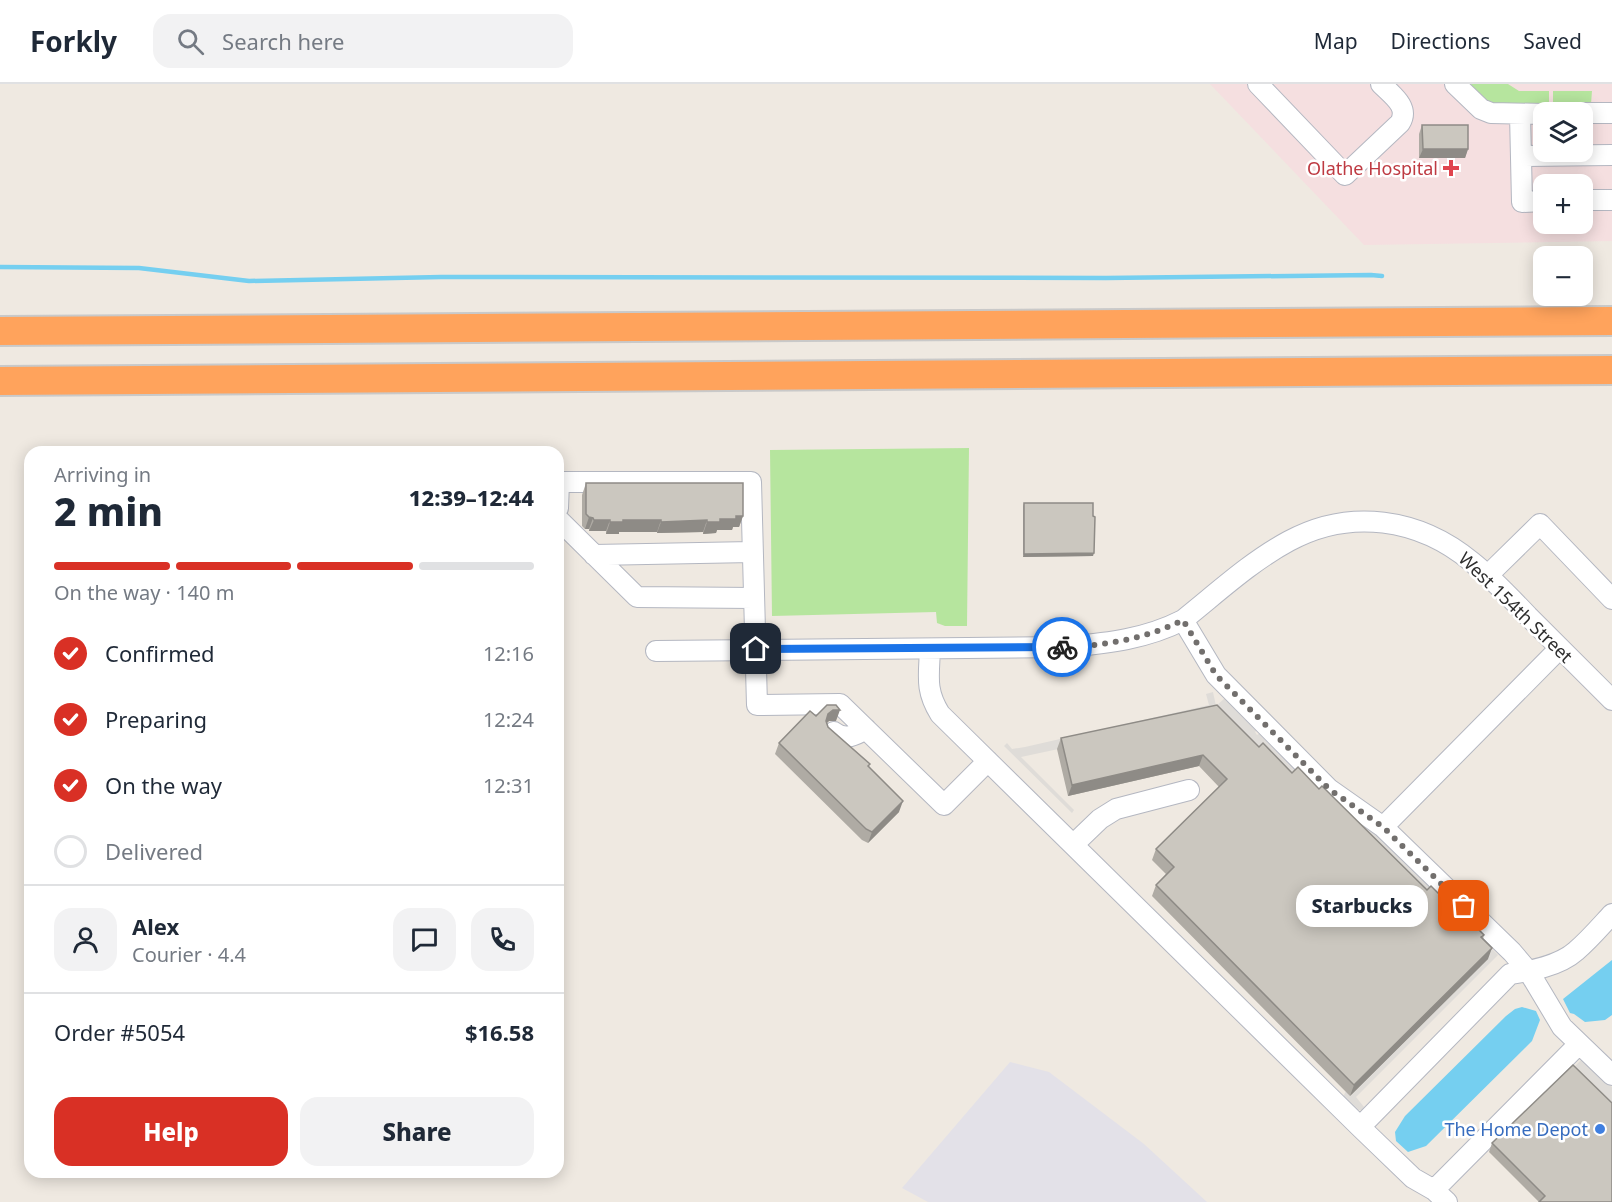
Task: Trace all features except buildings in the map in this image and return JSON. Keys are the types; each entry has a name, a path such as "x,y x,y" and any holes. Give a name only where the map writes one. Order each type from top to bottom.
{"highway":[{"path":"0,331 1612,321"},
{"path":"0,381 1612,370"}],"street":[{"path":"1258,84 1345,176 1400,123 1404,116 1400,103 1381,84"},
{"path":"1455,84 1482,109 1491,112 1533,114"},
{"path":"1593,114 1612,113"},
{"path":"1520,114 1522,202 1533,202"},
{"path":"1521,156 1612,155"},
{"path":"1593,200 1612,200"},
{"path":"564,482 751,482 757,705 822,718 839,736 849,737 866,729"},
{"name":"West 154th Street","path":"656,651 1068,647 1124,641 1170,627 1183,620 1253,564 1290,541 1331,525 1352,521 1373,521 1410,527 1452,546 1488,575 1612,700"},
{"path":"1488,575 1540,524 1610,594"},
{"path":"564,525 637,597 754,598"},
{"path":"594,555 753,552"},
{"path":"1183,620 1216,675 1329,789 1383,827 1512,952 1529,972 1562,1027 1612,1075"},
{"path":"1383,827 1560,648"},
{"path":"930,649 929,688 932,700 940,714 1413,1178 1441,1196 1579,1044"},
{"path":"822,718 840,704 944,805 988,761"},
{"path":"1074,844 1100,819 1116,809 1189,790"},
{"path":"1360,1127 1510,974 1529,972 1575,953 1612,915"}],"shaded area":[{"name":"Olathe Hospital","path":"1210,84 1612,84 1612,241 1364,245"},
{"path":"1213,692 1216,706 1225,698 1257,730 1255,732 1257,735 1260,733 1375,832 1498,955 1356,1097 1364,1107 1362,1110 1357,1110 1343,1097 1346,1091 1350,1095 1213,716 1021,757 1074,810 1072,813 1004,746 1007,743 1012,749 1025,747 1209,705 1206,694"},
{"path":"1583,1058 1612,1087 1612,1117 1568,1073"},
{"path":"1010,1062 1049,1072 1144,1144 1207,1202 928,1202 902,1188"}],"green space":[{"path":"1471,84 1508,84 1519,91 1549,91 1549,102 1533,102 1533,105 1488,105"},
{"path":"1553,91 1592,91 1591,102 1553,102"},
{"path":"969,448 967,626 945,626 937,623 936,612 772,616 770,450"}],"water":[{"path":"1612,960 1612,1015 1605,1020 1585,1022 1570,1013 1563,999"},
{"path":"1522,1007 1536,1011 1540,1020 1532,1041 1426,1146 1408,1152 1396,1141 1395,1132 1405,1116 1506,1016"}],"waterway":[{"path":"0,267 139,268 249,281 441,277 1382,276"}],"way so far":[{"path":"1062,647 1124,641 1170,627 1183,620 1216,675 1329,789 1383,827 1464,906"}],"place":[{"name":"Olathe Hospital","path":"1451,168"},
{"name":"Starbucks","path":"1464,906"},
{"name":"The Home Depot","path":"1600,1129"}],"route":[{"path":"756,649 1062,647"}]}
